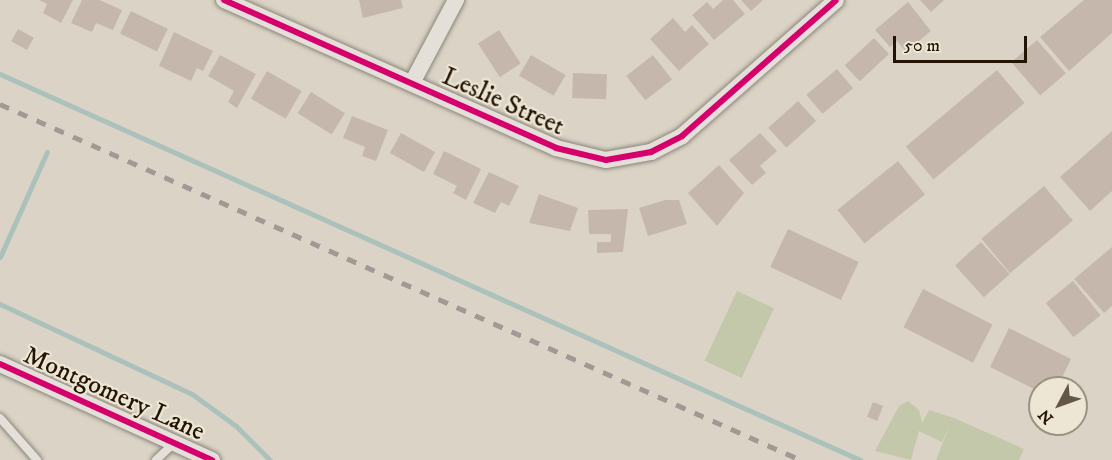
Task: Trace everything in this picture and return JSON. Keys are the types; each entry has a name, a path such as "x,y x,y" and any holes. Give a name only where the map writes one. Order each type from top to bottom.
{"street":[{"name":"Leslie Street","path":"224,0 556,148 623,159 682,136 836,0"},
{"path":"412,83 456,0"},
{"name":"Montgomery Lane","path":"0,364 212,460"}],"lane":[{"path":"0,418 37,460"},
{"path":"156,460 175,442"}],"green space":[{"path":"737,291 774,308 742,378 704,361"},
{"path":"908,401 919,410 922,423 929,410 954,418 1024,449 1019,460 936,460 949,427 942,442 919,431 911,460 875,451 899,406"}],"building":[{"path":"39,0 73,0 61,23 43,13 47,4"},
{"path":"82,0 100,0 122,10 113,30 96,23 92,32 71,23"},
{"path":"359,0 401,0 403,8 363,18"},
{"path":"723,0 733,0 745,14 714,40 692,15 707,2 713,9"},
{"path":"741,0 763,0 751,11"},
{"path":"920,0 944,0 931,12"},
{"path":"1084,0 1112,0 1112,33 1069,71 1040,37"},
{"path":"908,2 931,31 906,52 897,41 890,47 875,30"},
{"path":"131,11 168,29 157,51 120,33"},
{"path":"673,18 685,32 692,25 709,44 679,71 650,39"},
{"path":"18,29 34,38 27,50 11,41"},
{"path":"499,30 521,64 500,77 478,44"},
{"path":"174,32 213,51 203,71 197,68 191,81 159,66"},
{"path":"874,38 889,54 860,81 845,65"},
{"path":"1037,40 1066,73 1040,96 1011,62"},
{"path":"220,55 256,74 237,108 228,102 234,91 208,76"},
{"path":"531,55 566,75 554,96 519,76"},
{"path":"653,55 672,79 645,100 626,76"},
{"path":"837,69 853,88 822,114 806,95"},
{"path":"997,70 1025,103 933,179 906,146"},
{"path":"267,71 302,91 286,119 251,99"},
{"path":"573,73 607,74 606,99 572,98"},
{"path":"311,92 345,113 332,134 298,113"},
{"path":"798,101 816,121 786,148 768,128"},
{"path":"352,116 388,130 376,161 362,156 365,147 343,138"},
{"path":"1112,131 1112,191 1090,211 1060,177"},
{"path":"401,133 435,152 424,172 390,153"},
{"path":"760,133 777,151 760,166 766,173 752,185 729,160"},
{"path":"444,151 481,169 466,200 453,193 457,186 433,174"},
{"path":"898,161 925,194 864,244 837,210"},
{"path":"719,165 744,193 717,226 688,193"},
{"path":"489,172 519,186 509,206 501,202 495,213 473,203"},
{"path":"1044,186 1073,220 1010,273 981,239"},
{"path":"539,194 578,208 570,231 529,223"},
{"path":"665,200 679,200 687,224 648,236 639,208"},
{"path":"628,209 623,252 597,253 597,242 611,242 611,234 589,234 588,210"},
{"path":"788,229 859,262 841,300 770,267"},
{"path":"981,242 1010,274 984,297 955,265"},
{"path":"1112,247 1112,306 1104,313 1074,279"},
{"path":"1073,281 1101,315 1073,337 1046,303"},
{"path":"923,289 992,324 973,363 903,327"},
{"path":"1009,328 1071,359 1063,376 1028,376 1028,386 990,367"},
{"path":"873,402 883,406 877,421 867,417"}],"waterway":[{"path":"0,74 860,460"},
{"path":"0,257 47,152"},
{"path":"0,304 192,394 236,426 270,460"}],"railway":[{"path":"0,104 801,460"}],"cycle path":[{"path":"224,0 556,148 606,160 651,152 682,136 836,0"},
{"path":"0,364 212,460"}]}
